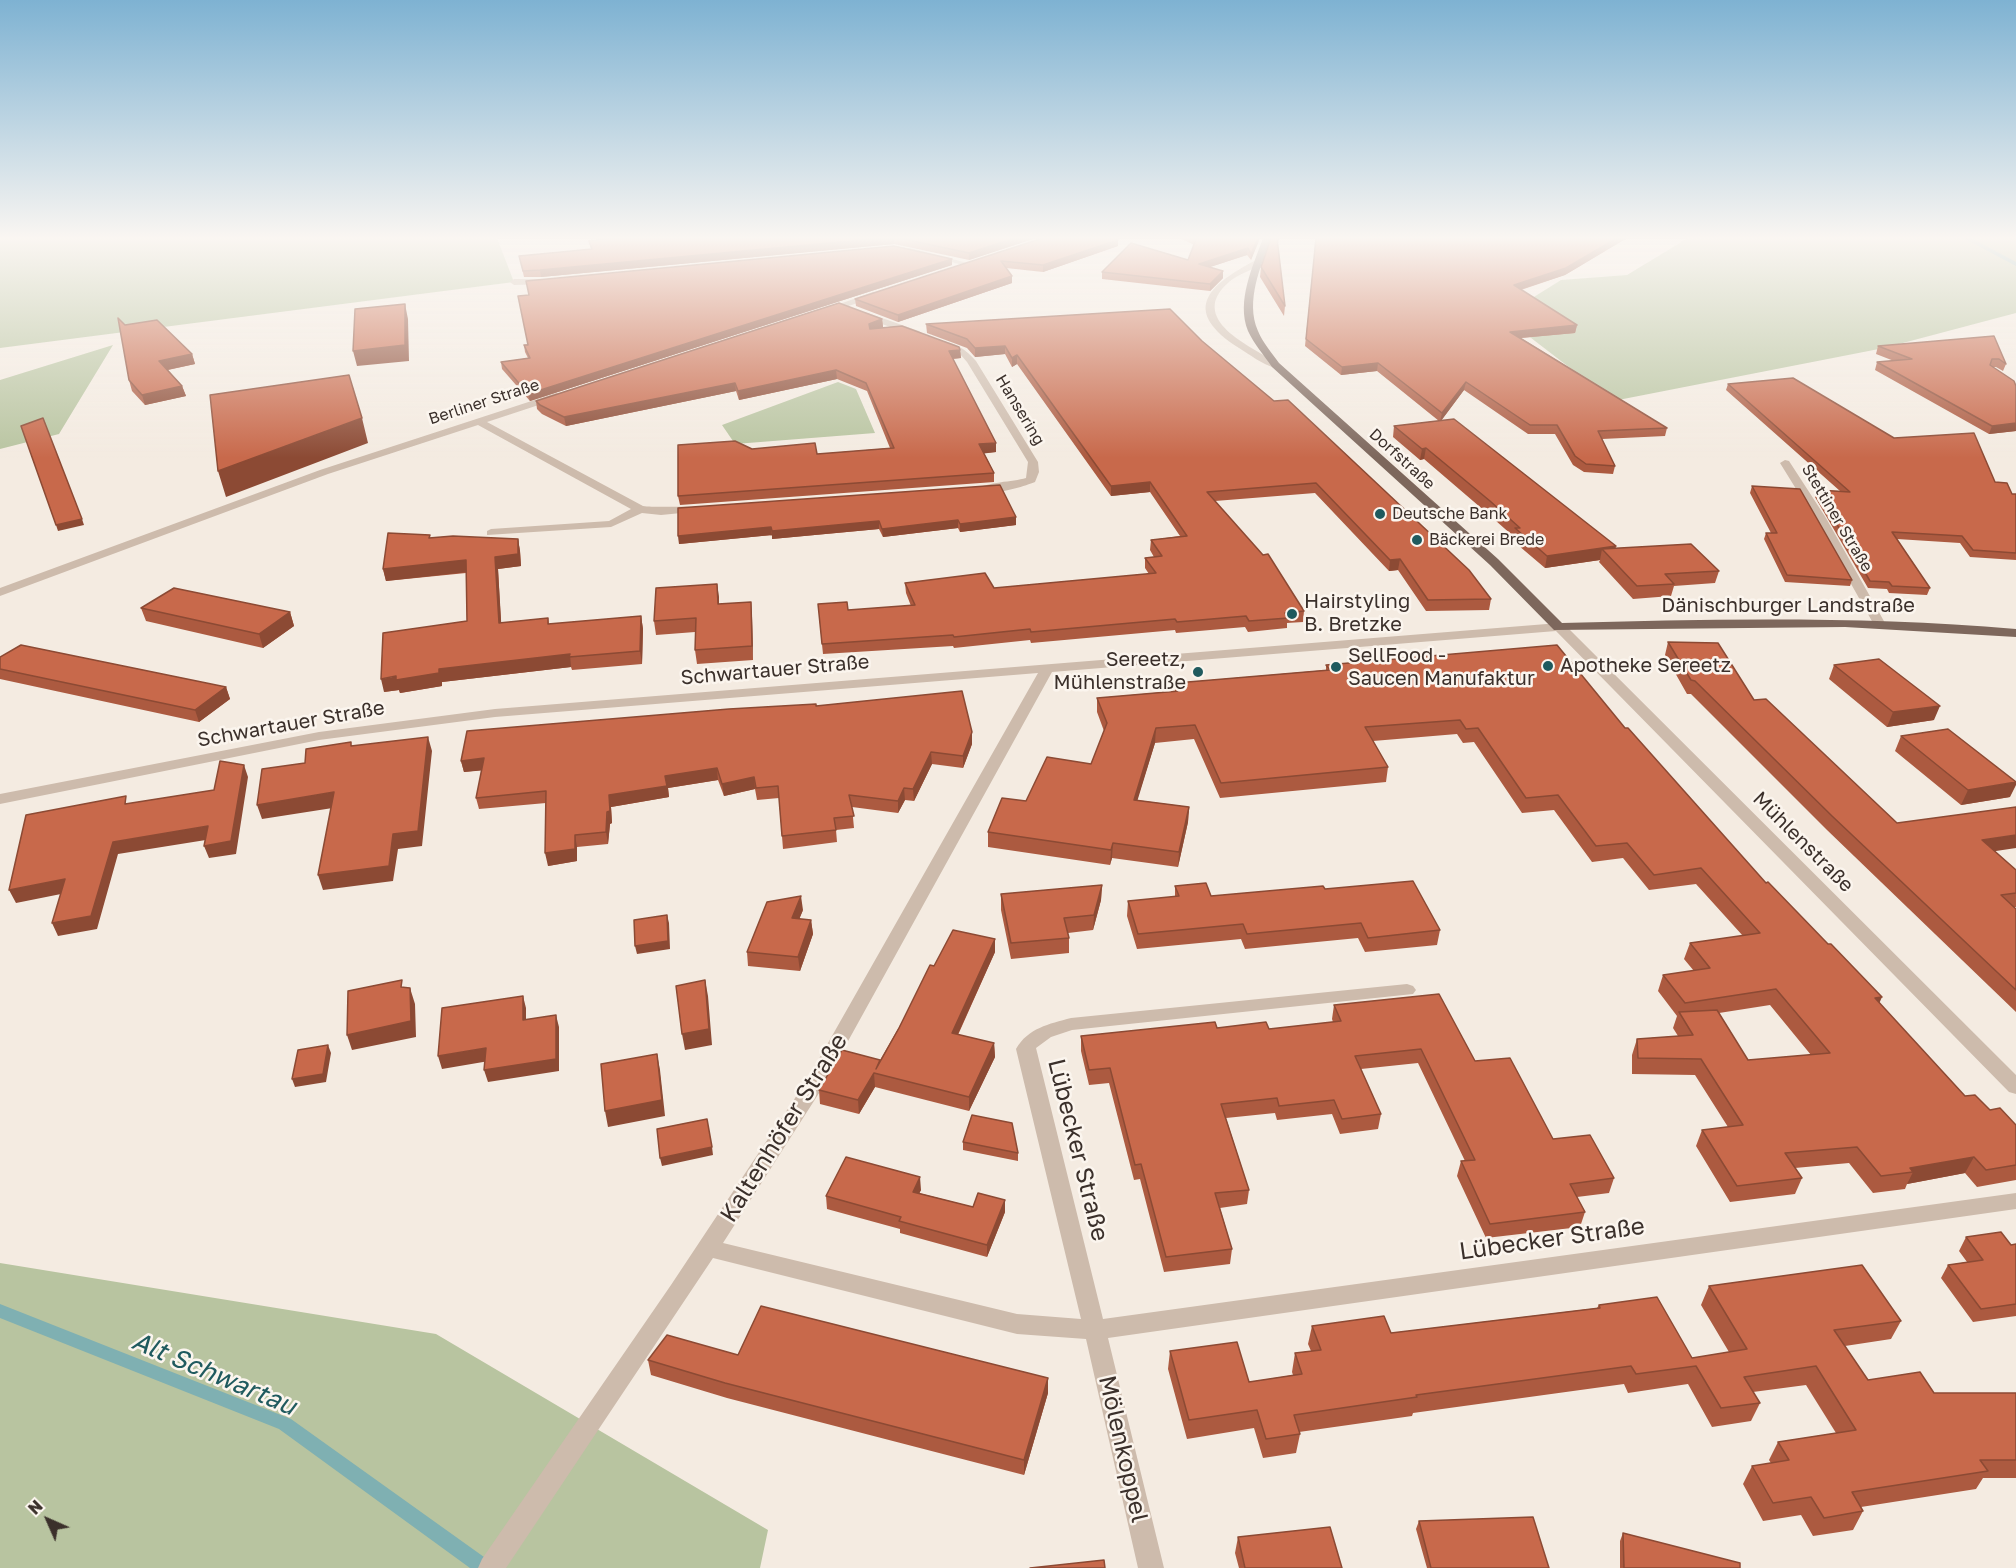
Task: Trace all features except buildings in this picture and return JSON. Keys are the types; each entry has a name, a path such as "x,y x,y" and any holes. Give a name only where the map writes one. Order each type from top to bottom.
{"main road":[{"name":"Dorfstraße","path":"1250,311 1251,326 1275,365 1494,562 1559,627"},
{"name":"Dänischburger Landstraße","path":"1559,627 1742,622 1879,623 2016,633"}],"street":[{"path":"817,313 823,311"},
{"name":"Hansering","path":"855,311 963,351 971,361 1033,462 1034,472 1031,480 1012,486 973,490"},
{"name":"Dorfstraße","path":"1208,311 1217,329 1275,365"},
{"name":"Berliner Straße","path":"0,592 324,472 569,392"},
{"path":"478,421 640,509 661,512 708,508"},
{"name":"Stettiner Straße","path":"1785,463 1820,518 1879,623"},
{"path":"490,533 611,524 640,509"},
{"name":"Schwartauer Straße","path":"0,799 320,736 495,713 1559,627"},
{"name":"Mühlenstraße","path":"1559,627 2016,1087"},
{"name":"Kaltenhöfer Straße","path":"492,1568 709,1248 814,1085 1047,669"},
{"name":"Lübecker Straße","path":"1095,1330 1025,1049 1031,1039 1071,1024 1407,990"},
{"name":"Lübecker Straße","path":"709,1248 1017,1324 1095,1330 2016,1201"},
{"name":"Mölenkoppel","path":"1095,1330 1151,1568"}],"green space":[{"path":"0,311 287,311 0,348"},
{"path":"1496,311 2016,311 1884,348 1613,401"},
{"path":"113,345 59,434 0,449 0,380"},
{"path":"838,382 856,389 875,433 735,444 722,425"},
{"path":"0,1263 436,1334 768,1530 760,1568 0,1568"}],"waterway":[{"name":"Alt Schwartau","path":"0,1311 285,1424 485,1568"}],"place":[{"name":"Deutsche Bank","path":"1380,514"},
{"name":"Bäckerei Brede","path":"1417,540"},
{"name":"Hairstyling B. Bretzke","path":"1292,614"},
{"name":"Apotheke Sereetz","path":"1548,666"},
{"name":"SellFood - Saucen Manufaktur","path":"1336,667"},
{"name":"Sereetz, Mühlenstraße","path":"1198,672"}]}
